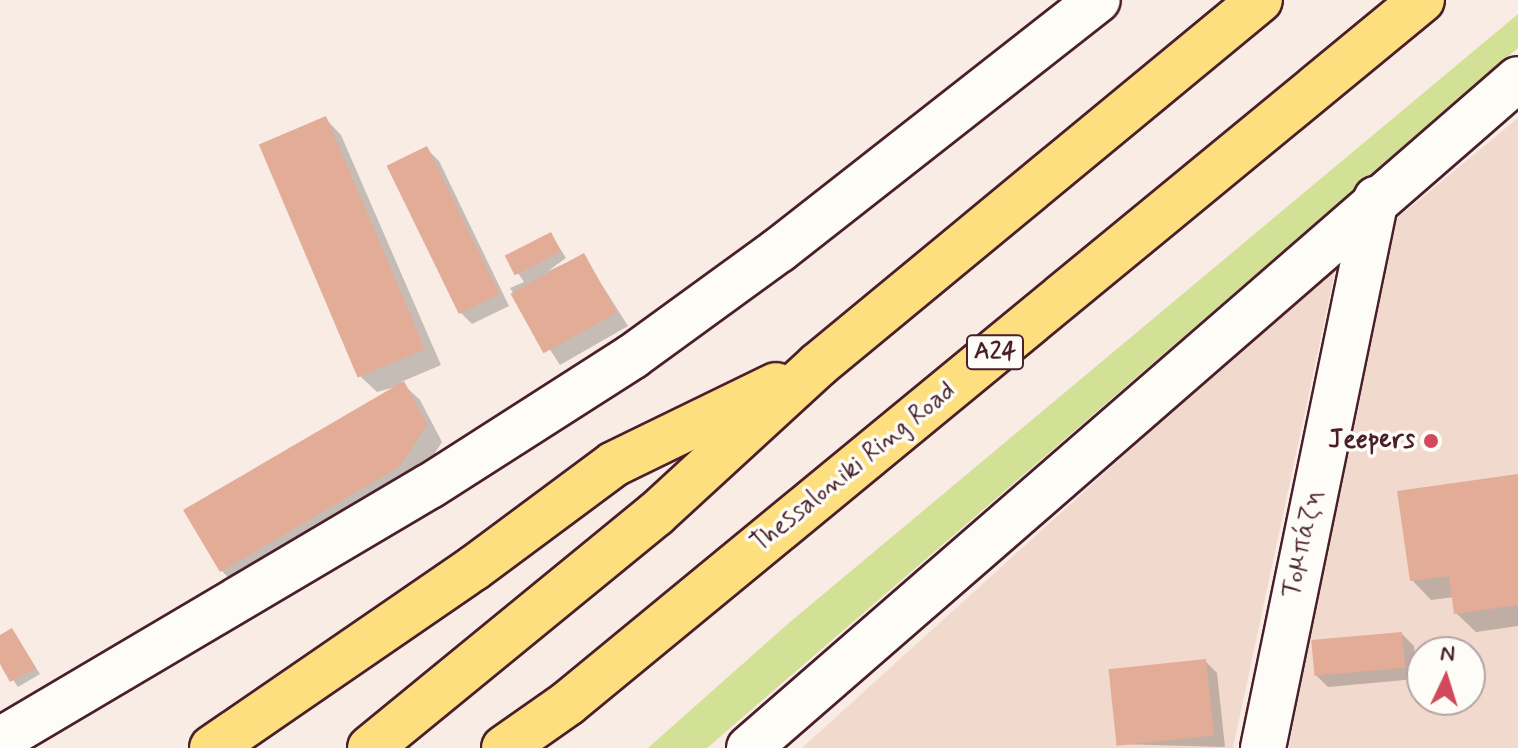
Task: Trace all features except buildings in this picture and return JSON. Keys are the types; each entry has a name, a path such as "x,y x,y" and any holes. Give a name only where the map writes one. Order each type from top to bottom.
{"highway":[{"path":"370,748 656,514 818,365 1260,0"},
{"name":"Thessaloniki Ring Road","path":"504,748 568,703 1422,0"},
{"path":"212,748 474,568 614,464 818,365"},
{"name":"Α24","path":"539,748 568,703"}],"street":[{"path":"0,740 430,486 633,356 779,250 1098,0"},
{"path":"749,748 1376,199 1518,79"},
{"name":"Τομπάζη","path":"1263,748 1376,199"}],"shaded area":[{"name":"Jeepers","path":"1518,118 1518,748 1289,748 1383,230"},
{"path":"1337,262 1233,748 802,748"}],"green space":[{"path":"1518,14 1518,48 707,748 648,748 790,622"}],"place":[{"name":"Jeepers","path":"1431,441"}]}
